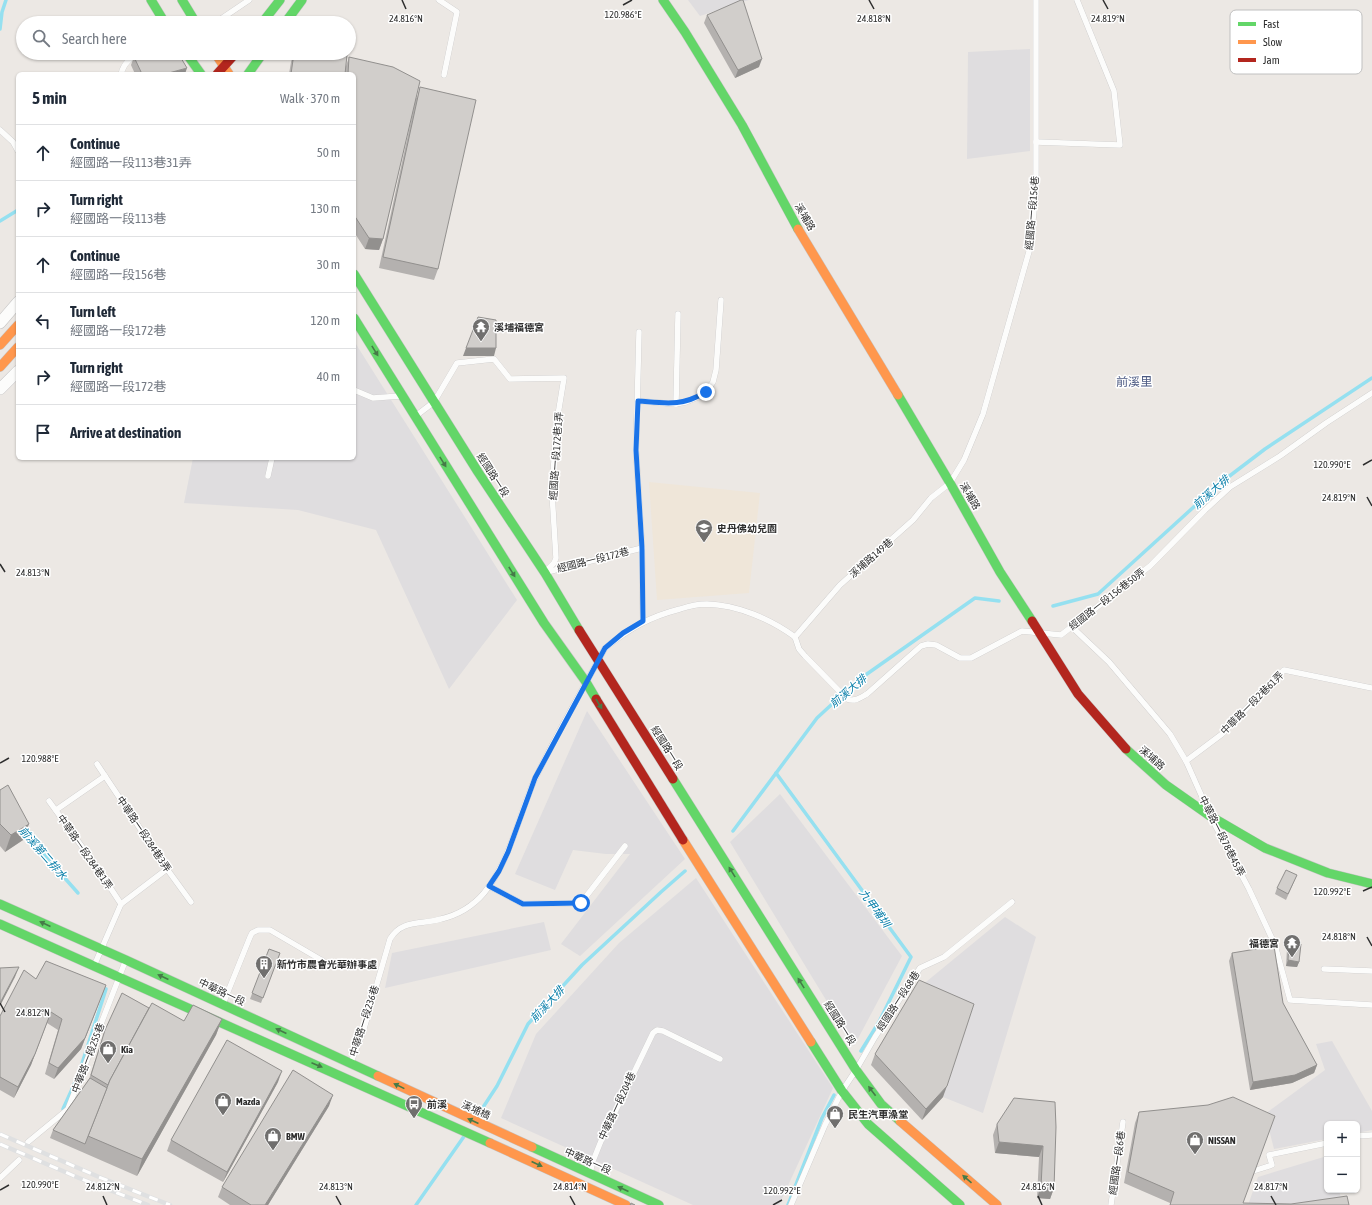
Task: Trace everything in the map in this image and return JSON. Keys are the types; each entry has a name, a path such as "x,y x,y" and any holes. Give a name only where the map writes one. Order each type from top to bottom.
{"street":[{"path":"151,0 161,16"},
{"path":"182,0 192,16"},
{"path":"267,16 280,0"},
{"path":"290,16 302,0"},
{"name":"溪埔路","path":"663,0 685,32 742,126 795,223 950,483 1000,572 1078,694 1124,748 1166,785 1210,816 1265,848 1328,873 1372,884"},
{"path":"191,60 200,72"},
{"path":"220,60 226,70 232,60"},
{"path":"249,72 258,60"},
{"name":"經國路一段","path":"356,277 478,472 545,573 598,661 856,1070 881,1104 997,1205"},
{"path":"0,323 16,304"},
{"path":"356,321 544,623 586,682 660,803 842,1091 868,1124 960,1205"},
{"path":"0,345 16,326"},
{"path":"0,367 16,349"},
{"path":"0,389 16,373"},
{"name":"中華路一段","path":"0,904 101,948 351,1063 434,1103"},
{"path":"0,924 94,967 345,1077 626,1205"},
{"name":"溪埔橋","path":"434,1103 509,1137"},
{"name":"中華路一段","path":"509,1137 659,1205"}],"lane":[{"path":"225,16 249,0"},
{"path":"439,0 457,12 444,75"},
{"name":"經國路一段156巷","path":"950,483 964,460 983,414 1030,248 1036,192 1036,0"},
{"path":"1036,142 1120,145 1114,92 1077,0"},
{"path":"122,72 125,63 128,60"},
{"path":"0,130 13,142 16,147"},
{"path":"638,401 676,404 686,402 706,392 713,382 716,370 721,300"},
{"path":"676,404 678,314"},
{"name":"經國路一段172巷","path":"639,332 636,450 642,548 643,621"},
{"name":"經國路一段172巷1弄","path":"415,416 434,402 457,363 494,359 510,379 564,378 556,427 552,493 556,558 545,573"},
{"path":"356,391 373,398 402,396"},
{"name":"經國路一段156巷50弄","path":"795,637 799,649 805,656 847,699 852,701 867,694 921,646 928,644 936,645 960,658 971,658 1022,631 1061,635 1150,566 1205,510 1230,488 1280,456 1326,422 1372,392"},
{"path":"268,476 272,460"},
{"name":"溪埔路149巷","path":"795,637 840,585 913,520 931,498 950,483"},
{"name":"經國路一段172巷","path":"545,573 642,548"},
{"path":"625,846 581,903 523,904 489,886 499,871 508,852 535,778 605,648 623,633 643,621 671,611 694,605 707,604 742,611 786,630 795,637"},
{"name":"中華路一段78巷45弄","path":"1072,627 1108,662 1149,709 1170,734 1186,761 1210,816 1249,889 1275,945 1290,1000 1372,1005"},
{"name":"中華路一段2巷61弄","path":"1186,761 1222,734 1284,670 1372,688"},
{"name":"中華路一段284巷3弄","path":"97,764 167,869 191,902"},
{"path":"56,810 105,776"},
{"name":"中華路一段284巷1弄","path":"50,801 121,904"},
{"path":"94,967 121,904 167,869"},
{"name":"中華路一段236巷","path":"345,1077 363,1032 390,939 394,932 399,928 413,924 440,920 460,912 478,900 489,886"},
{"name":"經國路一段68巷","path":"791,1205 825,1125 842,1091 920,968 944,957 1012,902"},
{"path":"223,1004 250,937 252,933 258,930 270,930 323,961"},
{"name":"中華路一段255巷","path":"28,1142 68,1109 126,960"},
{"path":"1324,969 1372,971"},
{"name":"中華路一段204巷","path":"584,1186 590,1174 593,1161 601,1141 652,1033 657,1030 663,1031 720,1059"},
{"name":"經國路一段6巷","path":"1111,1205 1123,1122"},
{"path":"1360,1136 1372,1136"},
{"path":"1250,1172 1272,1165 1269,1155 1324,1144"},
{"path":"0,1178 19,1160"}],"shaded area":[{"path":"688,0 749,0 700,16"},
{"path":"1030,49 1030,151 967,159 968,52"},
{"path":"356,344 517,600 449,689 376,530 298,510 184,503 193,460 356,460"},
{"name":"史丹佛幼兒園","path":"649,482 760,493 749,593 657,600"},
{"path":"587,711 685,859 580,956 561,944 630,854 606,854 573,850 555,890 515,874"},
{"path":"780,794 902,956 854,1046 730,842"},
{"path":"696,878 833,1088 779,1205 693,1205 501,1118 536,1034 619,943"},
{"path":"1005,917 1036,937 983,1113 943,1097 915,991"},
{"path":"544,922 551,950 385,988 392,953"},
{"path":"1332,1041 1372,1111 1372,1130 1360,1132 1360,1121 1324,1121 1324,1140 1274,1149 1265,1114 1325,1070 1316,1044"},
{"path":"1324,1157 1324,1193 1340,1193 1342,1203 1312,1205 1248,1205 1258,1177"}],"building":[{"path":"743,0 762,59 738,70 707,15"},
{"path":"356,59 393,67 420,81 383,239 369,238 356,218 356,72 348,72 349,60 356,60"},
{"path":"135,60 182,60 187,68 172,72 141,72"},
{"path":"293,60 346,60 345,72 291,72"},
{"path":"420,87 476,100 438,269 383,257"},
{"name":"溪埔福德宮","path":"478,317 496,320 496,348 466,348"},
{"path":"8,785 29,824 11,835 0,824 0,790"},
{"path":"1286,870 1297,875 1288,894 1277,888"},
{"path":"1289,943 1301,944 1299,962 1288,960"},
{"path":"1274,946 1283,1003 1317,1065 1295,1075 1253,1082 1232,953"},
{"name":"新竹市農會光華辦事處","path":"269,949 280,953 263,998 252,993"},
{"path":"46,961 106,985 85,1038 58,1068 49,1063 62,1019 51,1012 35,1054 18,1087 0,1077 0,1016 24,970 36,979"},
{"path":"19,967 0,1003 0,968"},
{"path":"919,980 974,1004 947,1086 926,1109 875,1054"},
{"name":"Kia","path":"122,993 149,1008 108,1085 91,1075 105,1030"},
{"path":"152,1003 184,1021 193,1005 222,1019 142,1159 88,1136 110,1080"},
{"name":"Mazda","path":"227,1040 282,1071 227,1172 171,1140"},
{"name":"BMW","path":"293,1070 333,1095 265,1205 251,1205 222,1187"},
{"path":"90,1078 107,1088 85,1144 53,1130"},
{"name":"NISSAN","path":"1233,1097 1275,1116 1243,1203 1291,1204 1347,1196 1349,1205 1170,1205 1174,1192 1128,1172 1139,1112 1208,1105"},
{"path":"1014,1098 1055,1102 1056,1127 1054,1188 1041,1187 1043,1146 999,1142 997,1124"}],"waterway":[{"name":"前溪第二排水","path":"0,29 2,12 6,0"},
{"name":"前溪第二排水","path":"0,221 16,211"},
{"name":"前溪大排","path":"1053,606 1098,594 1219,484 1265,449 1372,378"},
{"name":"前溪大排","path":"733,831 817,718 857,681 975,598 999,601"},
{"name":"九甲埔圳","path":"776,773 911,957 879,1022 861,1051"},
{"name":"前溪第二排水","path":"23,831 78,893"},
{"name":"前溪大排","path":"476,1118 497,1086 528,1024 582,965 685,871"},
{"path":"63,1109 78,1076 106,989"},
{"name":"九甲埔圳","path":"788,1205 822,1118 834,1095"},
{"name":"前溪大排","path":"416,1205 465,1135"}],"railway":[{"path":"0,1134 99,1177 170,1205"},
{"path":"0,1144 79,1178 148,1205"}],"traffic: fast":[{"path":"151,0 161,16"},
{"path":"182,0 192,16"},
{"path":"267,16 280,0"},
{"path":"290,16 302,0"},
{"path":"663,0 685,32 742,125 798,229"},
{"path":"191,60 200,72"},
{"path":"249,72 258,60"},
{"path":"356,277 478,472 545,573 579,630"},
{"path":"356,321 544,623 586,682 596,699"},
{"path":"898,395 1000,572 1032,621"},
{"path":"1126,749 1166,785 1210,816 1265,848 1328,873 1372,884"},
{"path":"673,779 856,1070 881,1104 900,1121"},
{"path":"0,904 126,960 378,1076"},
{"path":"0,924 490,1143"},
{"path":"811,1042 842,1091 868,1124 960,1205"},
{"path":"532,1147 659,1205"}],"traffic: slow":[{"path":"220,60 228,72"},
{"path":"798,229 898,395"},
{"path":"0,345 16,327"},
{"path":"0,367 16,349"},
{"path":"683,840 811,1042"},
{"path":"378,1076 532,1147"},
{"path":"900,1121 997,1205"},
{"path":"490,1143 626,1205"}],"traffic: jam":[{"path":"219,72 230,60"},
{"path":"1032,621 1078,694 1126,749"},
{"path":"579,630 673,779"},
{"path":"596,699 683,840"}],"place":[{"name":"溪埔福德宮","path":"481,342"},
{"name":"史丹佛幼兒園","path":"704,543"},
{"name":"福德宮","path":"1292,958"},
{"name":"新竹市農會光華辦事處","path":"264,979"},
{"name":"Kia","path":"108,1064"},
{"name":"Mazda","path":"223,1116"},
{"name":"前溪","path":"414,1119"},
{"name":"民生汽車澡堂","path":"835,1129"},
{"name":"BMW","path":"273,1151"},
{"name":"NISSAN","path":"1195,1155"}],"district":[{"name":"前溪里","path":"1134,382"}],"route":[{"path":"581,903 523,904 489,886 499,871 508,852 535,778 605,648 623,633 643,621 642,548 636,450 638,401 676,404 686,402 706,392"}]}
